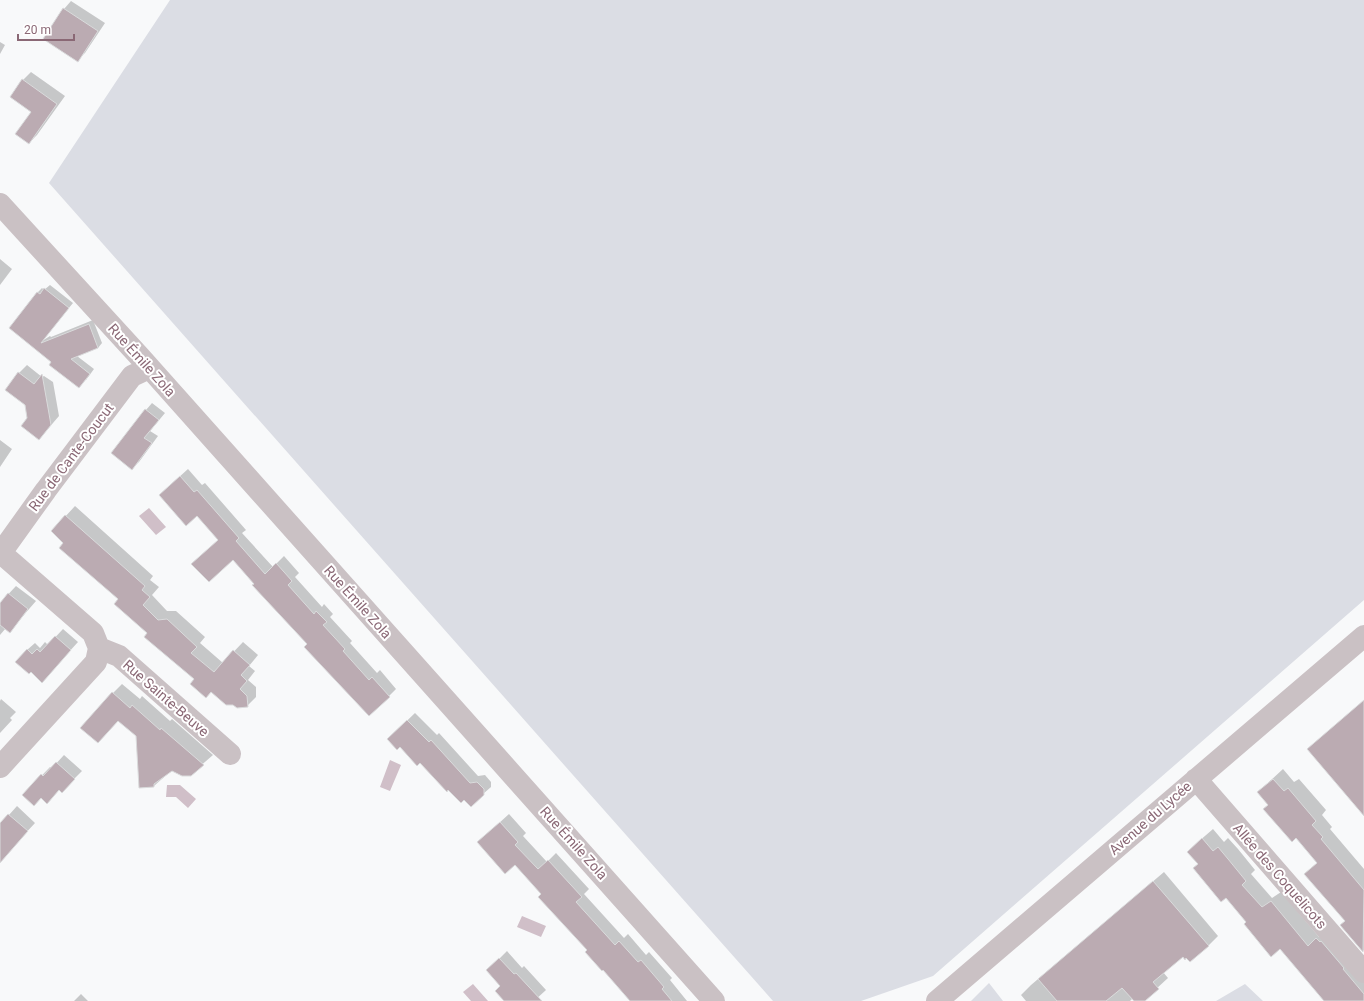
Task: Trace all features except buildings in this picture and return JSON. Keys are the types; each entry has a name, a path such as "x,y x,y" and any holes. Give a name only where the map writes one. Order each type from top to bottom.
{"street":[{"name":"Rue Émile Zola","path":"0,204 149,368 714,1001"},
{"name":"Rue de Cante-Coucut","path":"0,553 132,376 149,368"},
{"path":"0,553 93,633 98,648 96,662 0,767"},
{"name":"Avenue du Lycée","path":"937,1001 1364,636"},
{"name":"Rue Sainte-Beuve","path":"98,648 119,656 230,754"},
{"name":"Allée des Coquelicots","path":"1196,779 1364,972"}],"shaded area":[{"path":"170,0 1364,0 1364,600 933,976 861,1001 773,1001 49,183"},
{"path":"149,508 166,527 156,535 139,516"},
{"path":"390,760 401,765 390,791 380,787"},
{"path":"167,785 180,785 196,799 188,808 176,797 166,797"},
{"path":"522,916 546,926 541,937 517,927"},
{"path":"989,983 1003,1001 971,1001"},
{"path":"473,984 488,1001 471,1001 463,992"},
{"path":"1245,984 1263,1001 1216,1001"}]}
